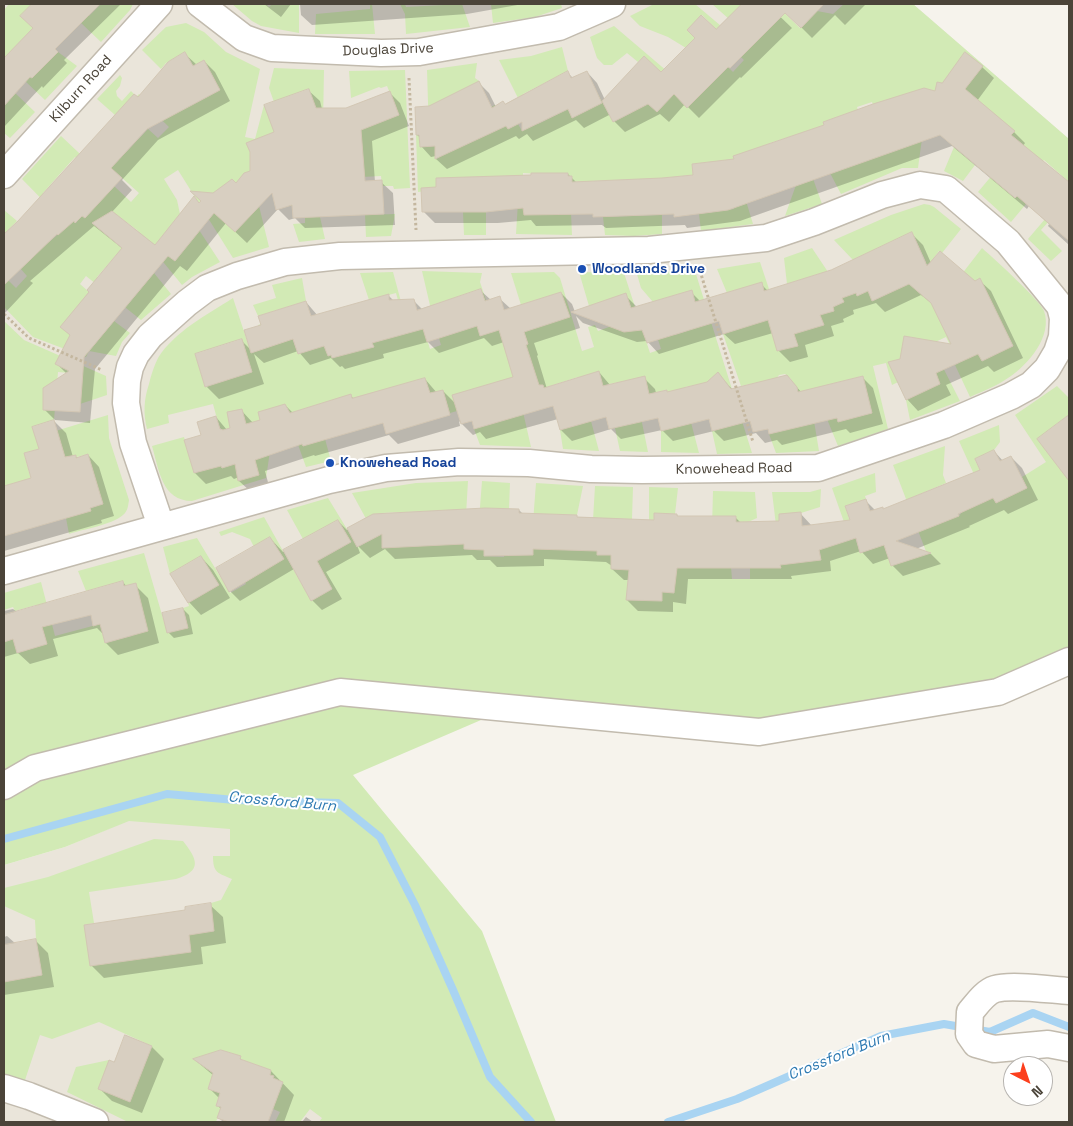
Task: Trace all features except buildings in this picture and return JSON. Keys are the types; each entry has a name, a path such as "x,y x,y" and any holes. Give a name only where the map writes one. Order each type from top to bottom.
{"street":[{"name":"Kilburn Road","path":"4,174 159,4"},
{"name":"Douglas Drive","path":"200,4 244,38 272,48 344,53 419,52 559,27 612,4"},
{"name":"Knowehead Road","path":"4,572 161,526 198,518 329,480 369,471 459,462 529,463 622,470 818,468 944,425 1011,396 1031,385 1047,369 1057,352 1062,337 1063,318 1060,306 1008,242 946,189 920,185 882,195 776,236 692,247"},
{"path":"161,526 133,443 126,403 127,381 130,367 136,354 150,336 207,288 237,276 291,261 340,256 649,250 692,247"},
{"path":"4,786 35,768 340,692 760,732 998,692 1069,661"},
{"path":"1069,991 1018,988 995,989 983,997 970,1012 969,1034 976,1044 994,1049 1048,1044 1069,1048"},
{"path":"4,1088 96,1122"}],"path":[{"path":"408,51 417,255"},
{"path":"692,247 761,469"},
{"path":"4,314 28,338 127,381"}],"shaded area":[{"path":"4,4 913,4 1069,139 1069,514 922,598 4,701"},
{"path":"243,810 401,1122 4,1122 4,865 65,847 151,811"}],"green space":[{"path":"9,4 32,4 21,16 33,28 7,55 32,78 58,52 77,66 45,100 4,61 4,10"},
{"path":"101,4 133,4 130,10 101,42 80,22 86,14 89,16"},
{"path":"232,4 266,4 269,7 272,4 299,4 299,33 261,26"},
{"path":"370,4 372,4 375,34 315,34 316,14 370,9"},
{"path":"400,4 405,4 406,7 462,4 470,27 406,34 405,14"},
{"path":"491,4 561,4 562,8 535,17 493,23"},
{"path":"654,4 695,4 721,26 759,39 781,17 769,4 775,4 800,28 817,11 833,14 844,4 913,4 1069,139 1069,182 1044,160 1037,167 995,181 1015,198 1017,196 1026,204 1011,222 978,192 1020,142 1009,133 944,106 937,136 923,131 918,168 902,168 841,194 830,173 846,114 823,122 826,133 800,142 822,204 785,216 796,185 792,136 770,143 746,201 753,224 701,231 699,214 734,209 729,169 712,162 692,164 693,175 656,179 592,181 572,187 572,176 523,173 524,214 571,213 572,235 516,234 518,202 504,176 418,192 416,135 419,135 420,147 436,146 429,135 427,70 477,63 475,78 479,81 491,107 495,105 508,129 518,124 522,131 532,126 499,60 531,56 562,47 568,71 523,94 538,124 568,109 572,118 588,110 571,78 587,100 598,94 613,122 631,113 622,94 629,85 657,112 668,100 671,81 644,56 638,62 627,53 612,65 604,65 597,58 590,37 614,26 668,72 728,67 733,72 744,60 735,51 736,49 702,15 687,30 695,38 686,48 668,37 640,26 630,16","holes":["872,102 874,158 857,107"]},
{"path":"712,4 742,4 729,19"},
{"path":"186,23 204,32 226,52 260,69 245,137 255,139 264,105 318,113 308,89 274,102 269,88 274,68 324,70 323,124 353,105 363,129 399,115 387,86 379,87 351,98 349,71 405,70 410,188 394,189 393,186 382,186 381,176 342,178 292,206 288,206 283,184 211,210 235,232 259,206 269,247 233,258 178,170 164,179 177,200 180,214 155,245 175,261 199,230 220,262 192,277 182,285 137,230 117,215 104,233 125,249 117,254 97,277 129,303 154,273 171,294 141,320 86,276 80,284 89,292 89,351 86,357 33,337 4,307 4,276 16,288 27,276 20,268 33,226 49,242 68,226 22,179 61,136 131,202 139,193 111,168 148,129 158,138 169,127 137,96 139,94 160,112 176,82 190,106 220,90 204,60 193,66 185,52 166,63 161,69 142,50 166,27","holes":["75,157 101,180 83,214 76,223 43,193"]},
{"path":"120,75 122,78 120,86 116,91 117,96 122,101 131,91 134,94 115,115 97,99"},
{"path":"15,93 35,112 10,138 4,133 4,106"},
{"path":"954,147 975,165 963,181 944,171"},
{"path":"1069,191 1069,199 1041,230 1062,251 1051,261 1028,239"},
{"path":"924,204 930,205 961,229 942,253 939,251 930,263 915,270 951,288 982,248 1016,279 1044,311 1046,321 1042,340 1031,358 1016,372 999,384 970,397 955,365 959,363 946,337 931,344 960,401 910,420 906,400 940,383 924,348 913,337 906,338 898,382 892,385 886,363 873,366 888,429 838,446 827,419 836,416 838,422 872,413 862,376 828,385 814,421 819,451 776,453 769,434 806,425 797,388 793,388 791,379 785,374 779,375 764,395 760,382 741,386 723,334 772,318 762,283 727,293 717,269 760,262 775,307 823,325 820,315 834,311 822,273 787,284 784,258 812,248 828,272 868,291 873,301 885,295 880,284 926,262 912,232 853,260 834,240 891,215","holes":["980,279 1013,346 982,361 949,294"]},
{"path":"4,210 17,221 4,234"},
{"path":"463,212 486,212 486,235 464,235"},
{"path":"395,214 391,236 366,237 365,215"},
{"path":"662,215 662,234 634,236 605,235 603,217"},
{"path":"305,217 320,217 325,239 299,242 293,224 305,223"},
{"path":"422,271 482,273 480,282 493,321 517,347 528,344 523,328 569,317 561,292 521,305 511,273 554,272 560,278 582,351 594,347 588,327 595,325 598,331 617,324 589,306 579,272 624,273 650,353 661,349 654,327 675,335 687,331 684,320 699,315 692,290 653,302 641,288 636,271 695,271 752,453 717,454 712,431 738,424 724,380 718,375 711,378 702,407 696,385 685,387 691,410 688,411 699,453 661,452 661,431 688,424 669,398 666,390 649,394 639,408 648,452 620,451 615,428 629,380 600,386 578,377 547,387 548,405 543,385 529,388 523,412 531,447 480,445 474,429 520,415 454,400 457,411 450,413 443,390 375,409 336,399 293,412 303,446 325,439 331,461 306,467 291,425 258,412 270,451 266,478 192,501 182,500 168,490 160,474 152,446 184,437 194,473 242,462 219,426 213,404 168,415 169,423 147,429 145,401 158,358 173,340 202,317 233,298 251,353 266,348 258,325 261,324 292,338 298,354 321,347 320,330 328,356 374,347 370,336 405,326 396,293 369,300 360,273 393,272 407,324 421,320 430,349 441,345","holes":["481,289 492,321 445,336 435,304","241,339 252,372 205,387 195,354"]},
{"path":"302,278 306,301 258,316 253,305 276,298 272,285"},
{"path":"4,321 24,340 106,376 107,395 80,404 82,374 58,372 54,420 32,427 36,437 108,415 109,438 129,500 126,512 118,518 105,524 69,534 66,518 102,504 88,454 73,458 71,456 50,462 42,448 24,453 35,495 20,499 15,483 4,486"},
{"path":"114,321 130,333 122,342 116,356 89,351"},
{"path":"1057,386 1069,398 1069,416 1038,439 1058,466 1069,457 1069,661 998,692 759,732 509,708 353,775 482,931 556,1122 319,1122 322,1118 310,1109 300,1122 275,1122 280,1112 264,1105 273,1076 270,1075 271,1070 221,1050 204,1057 214,1071 208,1088 220,1093 216,1105 221,1107 216,1122 128,1122 67,1092 76,1067 109,1060 130,1101 152,1046 99,1022 52,1039 40,1035 24,1083 4,1076 4,982 42,975 35,920 4,906 4,888 48,877 154,839 183,841 194,859 194,868 190,872 176,879 89,892 94,923 84,925 191,952 189,935 214,931 211,903 221,900 232,879 217,872 213,856 230,856 230,829 129,821 65,847 4,865 4,642 13,639 17,653 47,644 36,605 15,611 13,607 4,610 4,593 41,582 55,636 100,624 105,643 132,636 143,613 136,583 124,586 123,581 86,591 78,571 144,553 167,632 188,627 183,608 189,606 188,603 219,585 201,556 170,574 163,547 197,538 230,593 246,584 232,559 284,559 270,537 254,547 250,539 232,532 221,536 219,532 264,517 311,601 332,589 316,562 351,542 338,520 303,539 287,510 328,498 358,547 376,537 352,493 416,483 468,481 464,549 477,550 484,543 484,556 504,557 505,545 533,522 536,483 583,486 577,515 541,514 593,520 595,486 633,487 632,519 598,518 598,555 611,555 611,569 631,570 649,524 649,487 678,488 675,514 654,513 653,563 711,563 713,491 755,492 757,518 748,522 736,522 735,516 714,516 731,567 732,579 750,579 750,568 781,567 772,492 810,492 821,489 820,507 801,513 779,515 785,564 821,560 817,528 850,539 832,488 875,473 876,492 865,496 866,499 845,506 860,553 884,545 891,565 927,554 893,465 945,446 943,475 946,483 913,497 926,529 959,516 962,512 986,501 959,441 999,425 1000,442 994,450 975,460 996,503 1027,488 1022,477 1046,462 1015,415","holes":["456,510 457,544 382,548 381,513"]},
{"path":"584,395 599,451 563,449 560,430 587,422"},
{"path":"482,481 510,483 509,509 485,508 478,533"}],"waterway":[{"name":"Crossford Burn","path":"4,839 167,794 235,800 338,803 380,837 415,905 490,1077 531,1122"},
{"name":"Crossford Burn","path":"668,1122 737,1099 881,1036 944,1024 990,1032 1033,1013 1069,1027"}],"place":[{"name":"Woodlands Drive","path":"582,269"},
{"name":"Knowehead Road","path":"330,463"}]}
